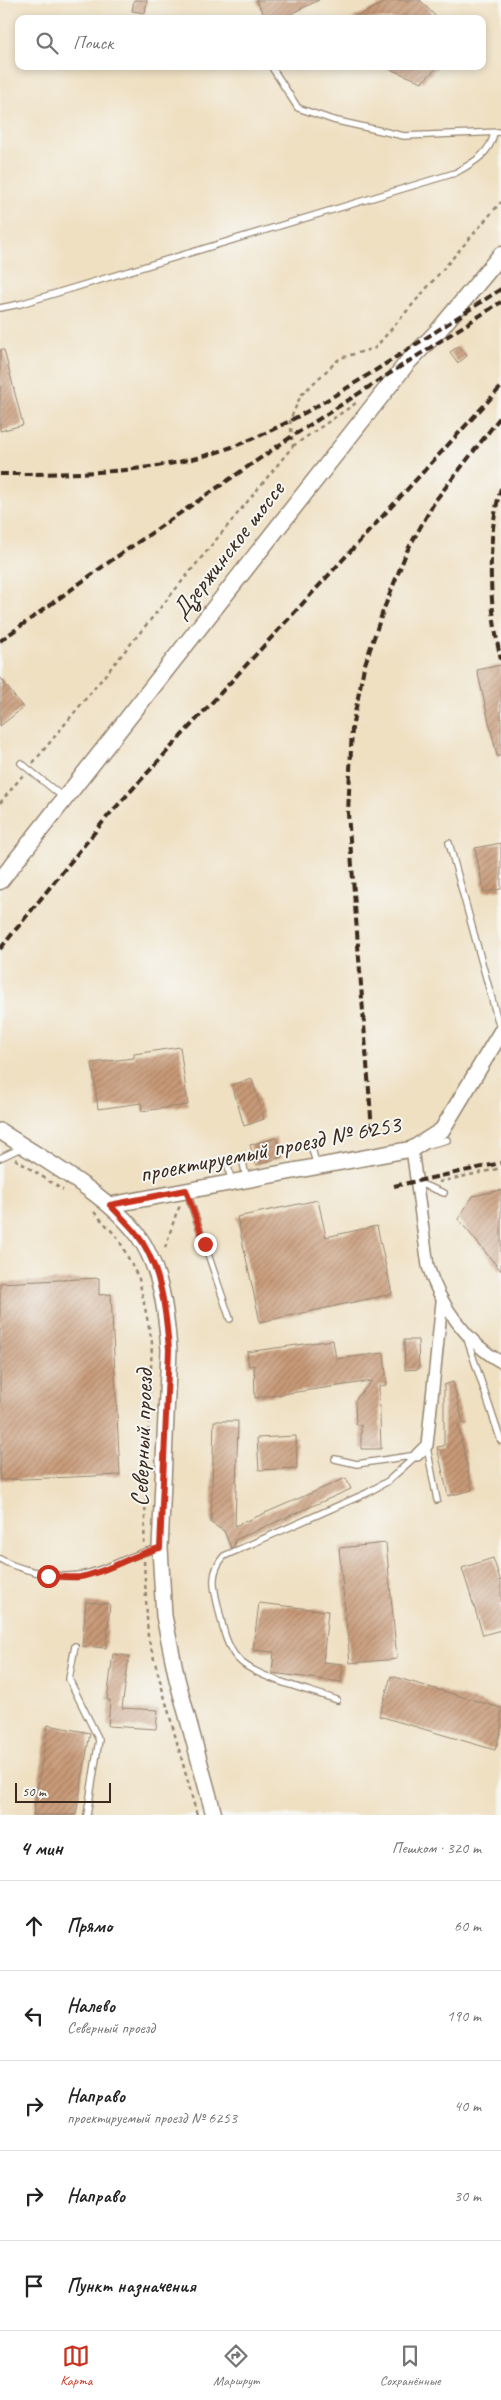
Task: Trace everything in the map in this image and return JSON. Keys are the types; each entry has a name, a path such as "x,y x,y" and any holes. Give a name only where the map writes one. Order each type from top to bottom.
{"main road":[{"name":"Дзержинское шоссе","path":"0,881 407,363 438,331 501,255"}],"street":[{"name":"проектируемый проезд № 6253","path":"110,1205 187,1192 246,1178 412,1148 442,1130 501,1032"},
{"name":"Северный проезд","path":"0,1131 110,1205 137,1234 150,1258 161,1287 167,1318 168,1365 160,1548 164,1616 178,1679 214,1815"},
{"path":"412,1148 420,1183 428,1266 442,1302 487,1355 501,1362"},
{"path":"417,1455 427,1445 442,1302"}],"lane":[{"path":"274,70 298,108 334,120 404,136 498,132"},
{"path":"0,308 30,302 455,173 480,158 498,132"},
{"path":"21,762 65,799"},
{"path":"449,843 501,1032"},
{"path":"496,1014 501,1006"},
{"path":"412,1148 447,1140"},
{"path":"0,1158 23,1146"},
{"path":"312,1148 317,1166"},
{"path":"243,1162 246,1178"},
{"path":"228,1165 231,1181"},
{"path":"420,1183 444,1193"},
{"path":"187,1192 230,1318"},
{"path":"464,1329 501,1441"},
{"path":"427,1445 436,1500"},
{"path":"335,1459 357,1464 417,1455"},
{"path":"337,1700 270,1677 254,1670 238,1659 226,1638 216,1597 213,1576 215,1566 224,1556 388,1481 417,1455"},
{"path":"0,1559 11,1566 48,1576 78,1577 102,1570 144,1552 160,1548"},
{"path":"75,1646 70,1679 99,1740 87,1815"}],"path":[{"path":"293,446 290,420 301,395 340,358 375,348 501,202"},
{"path":"0,803 293,446 358,402"},
{"path":"8,1154 71,1195"},
{"path":"420,1183 501,1168"},
{"path":"165,1248 176,1214 187,1192"},
{"path":"93,1211 118,1238 139,1279 152,1342 144,1552 148,1638 197,1815"}],"building":[{"path":"134,0 147,0 145,13 132,11"},
{"path":"256,0 319,0 288,15 264,15"},
{"path":"390,0 420,0 434,15 359,15"},
{"path":"392,70 435,70 422,82"},
{"path":"459,346 467,356 458,363 450,352"},
{"path":"0,350 4,350 23,425 0,431"},
{"path":"501,665 501,756 497,756 477,670"},
{"path":"0,677 23,708 0,726"},
{"path":"501,843 501,889 484,892 475,848"},
{"path":"180,1047 188,1105 142,1111 141,1103 98,1109 92,1063 134,1058 134,1054"},
{"path":"252,1079 264,1119 244,1126 232,1085"},
{"path":"276,1138 282,1157 256,1165 250,1145"},
{"path":"501,1190 501,1271 458,1219 473,1196"},
{"path":"318,1200 326,1237 377,1226 392,1294 260,1322 237,1217"},
{"path":"99,1278 99,1295 111,1294 120,1475 0,1480 0,1283"},
{"path":"333,1340 336,1359 384,1353 387,1385 379,1386 381,1449 361,1449 361,1425 356,1425 355,1400 372,1381 255,1398 254,1365 249,1366 247,1352"},
{"path":"404,1340 418,1340 419,1369 405,1370"},
{"path":"453,1382 463,1423 458,1424 472,1490 448,1496 437,1447 444,1446 444,1385"},
{"path":"214,1421 238,1421 235,1526 346,1478 351,1489 235,1540 234,1546 231,1548 224,1531 211,1523"},
{"path":"296,1436 297,1468 259,1470 257,1438"},
{"path":"386,1543 397,1659 350,1663 339,1548"},
{"path":"493,1558 501,1582 501,1630 483,1635 462,1568"},
{"path":"86,1602 110,1604 106,1648 82,1646"},
{"path":"259,1603 328,1611 323,1662 343,1664 341,1682 272,1673 274,1652 253,1650"},
{"path":"113,1654 129,1656 122,1708 158,1710 156,1729 108,1726 110,1700 107,1700"},
{"path":"391,1676 501,1708 501,1730 495,1750 379,1716"},
{"path":"48,1725 90,1733 76,1815 33,1815"}],"railway":[{"path":"0,474 87,473 145,468 202,457 229,448 268,432 323,402 501,289"},
{"path":"0,641 112,560 291,437 501,302"},
{"path":"0,949 107,817 501,387"},
{"path":"372,1130 348,813 352,728 364,667 383,611 407,551 435,501 501,416"},
{"path":"501,488 496,507 491,551 494,619 501,660"},
{"path":"394,1186 501,1163"}],"route":[{"path":"48,1576 78,1577 102,1570 144,1552 160,1548 169,1350 167,1318 161,1287 150,1258 137,1234 110,1205 186,1190 205,1244"}]}
